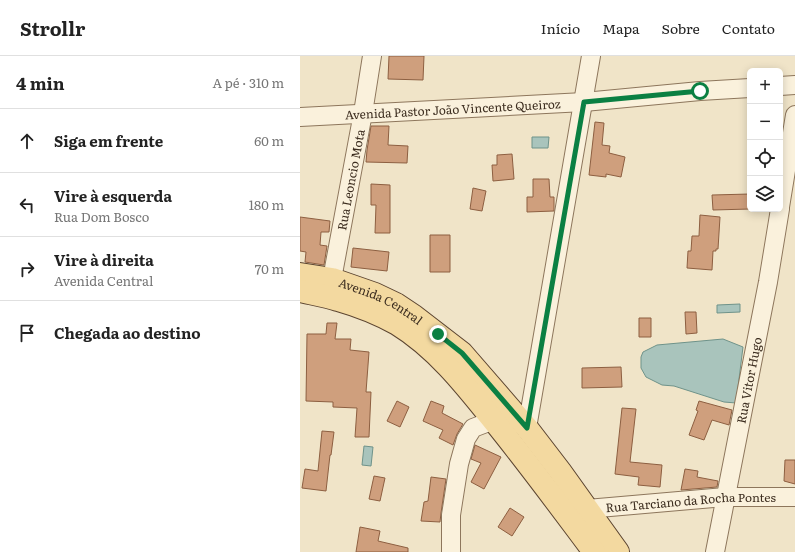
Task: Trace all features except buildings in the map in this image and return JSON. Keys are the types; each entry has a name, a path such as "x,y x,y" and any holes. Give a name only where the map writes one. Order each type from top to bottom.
{"main road":[{"name":"Avenida Central","path":"300,274 332,279 375,294 396,304 462,353 527,428 618,552"},
{"name":"Avenida Central","path":"300,291 338,299 375,313 398,325 439,357 494,420 594,552"}],"street":[{"name":"Rua Leoncio Mota","path":"332,279 363,113 372,56"},
{"path":"527,428 591,56"},
{"path":"783,86 795,85"},
{"name":"Avenida Pastor João Vincente Queiroz","path":"300,117 584,102 747,88"},
{"name":"Rua Vitor Hugo","path":"783,189 795,115"},
{"name":"Rua Vitor Hugo","path":"715,552 768,282 779,212"},
{"path":"451,552 451,515 459,464 466,439 473,428 494,420"},
{"name":"Rua Tarciano da Rocha Pontes","path":"587,509 725,497 795,497"}],"water":[{"path":"532,137 549,137 548,148 532,148"},
{"path":"740,304 740,312 717,313 717,305"},
{"path":"723,339 743,347 736,403 724,402 674,386 662,385 646,377 641,368 641,357 643,352 657,345"},
{"path":"364,446 373,447 371,466 362,465"}],"route":[{"path":"438,334 462,353 527,428 584,102 700,91"}]}
